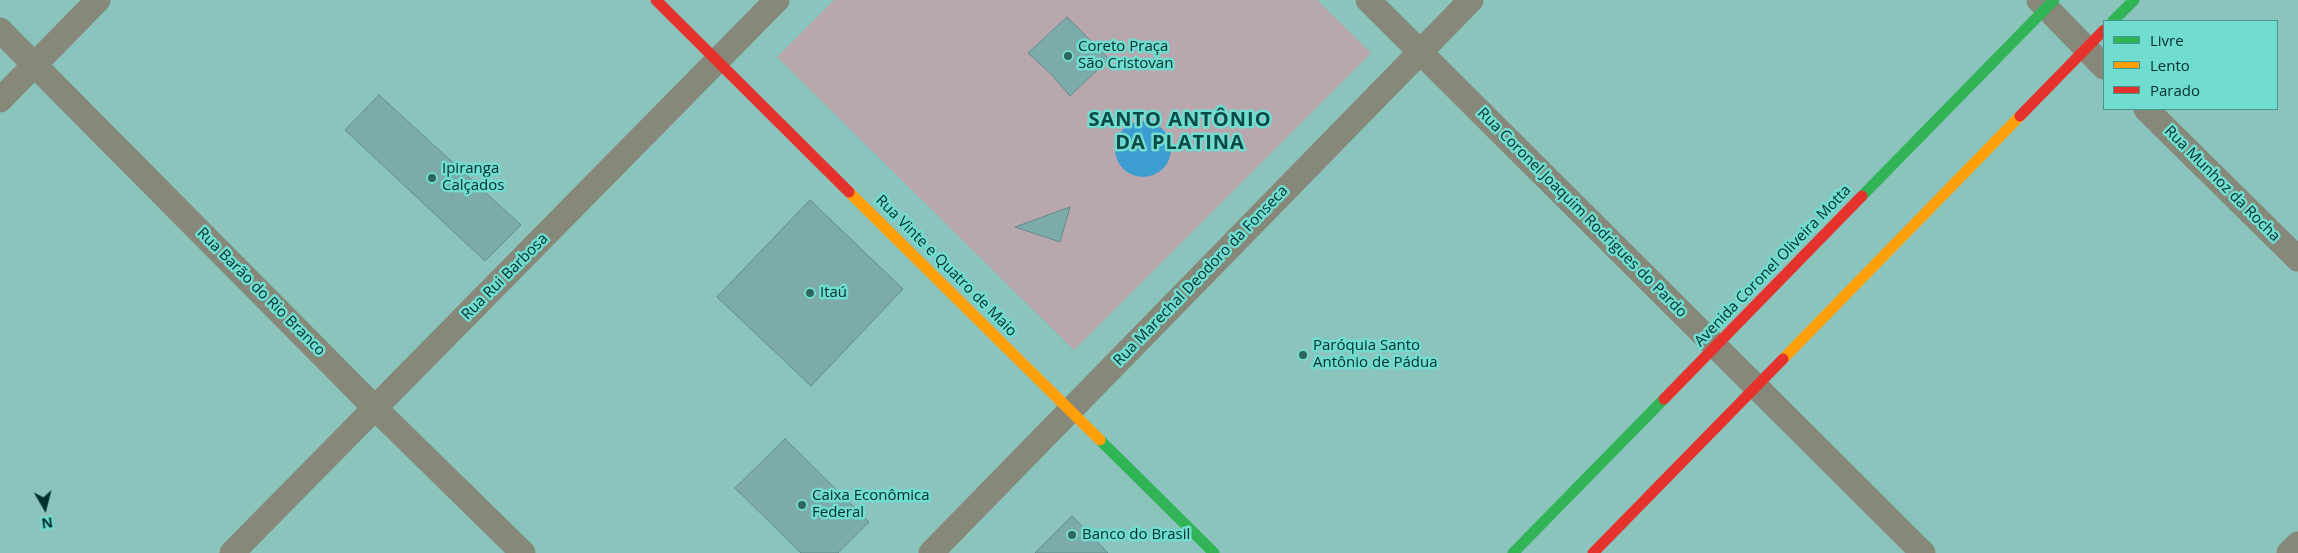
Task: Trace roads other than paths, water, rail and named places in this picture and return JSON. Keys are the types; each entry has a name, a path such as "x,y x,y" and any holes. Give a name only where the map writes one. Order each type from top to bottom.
{"street":[{"path":"0,100 98,0"},
{"name":"Rua Vinte e Quatro de Maio","path":"656,0 1214,553"},
{"name":"Rua Rui Barbosa","path":"232,553 777,0"},
{"name":"Rua Coronel Joaquim Rodrigues do Pardo","path":"1368,0 1923,553"},
{"name":"Rua Marechal Deodoro da Fonseca","path":"932,553 1471,0"},
{"path":"2114,20 2134,0"},
{"path":"2046,3 2103,66"},
{"name":"Avenida Coronel Oliveira Motta","path":"1513,553 1715,347 2046,3"},
{"name":"Rua Barão do Rio Branco","path":"0,30 375,408 523,553"},
{"path":"1593,553 2103,31"},
{"name":"Rua Munhoz da Rocha","path":"2147,110 2298,259"},
{"path":"2289,553 2298,544"}],"water":[{"path":"1137,121 1149,121 1159,125 1167,133 1171,149 1167,165 1159,173 1149,177 1137,177 1127,173 1119,165 1115,155 1115,143 1119,133 1127,125"}],"place":[{"name":"Coreto Praça São Cristovan","path":"1068,56"},
{"name":"Ipiranga Calçados","path":"432,178"},
{"name":"Itaú","path":"810,293"},
{"name":"Paróquia Santo Antônio de Pádua","path":"1303,355"},
{"name":"Caixa Econômica Federal","path":"802,505"},
{"name":"Banco do Brasil","path":"1072,535"}],"district":[{"name":"SANTO ANTÔNIO DA PLATINA","path":"1180,132"}]}
